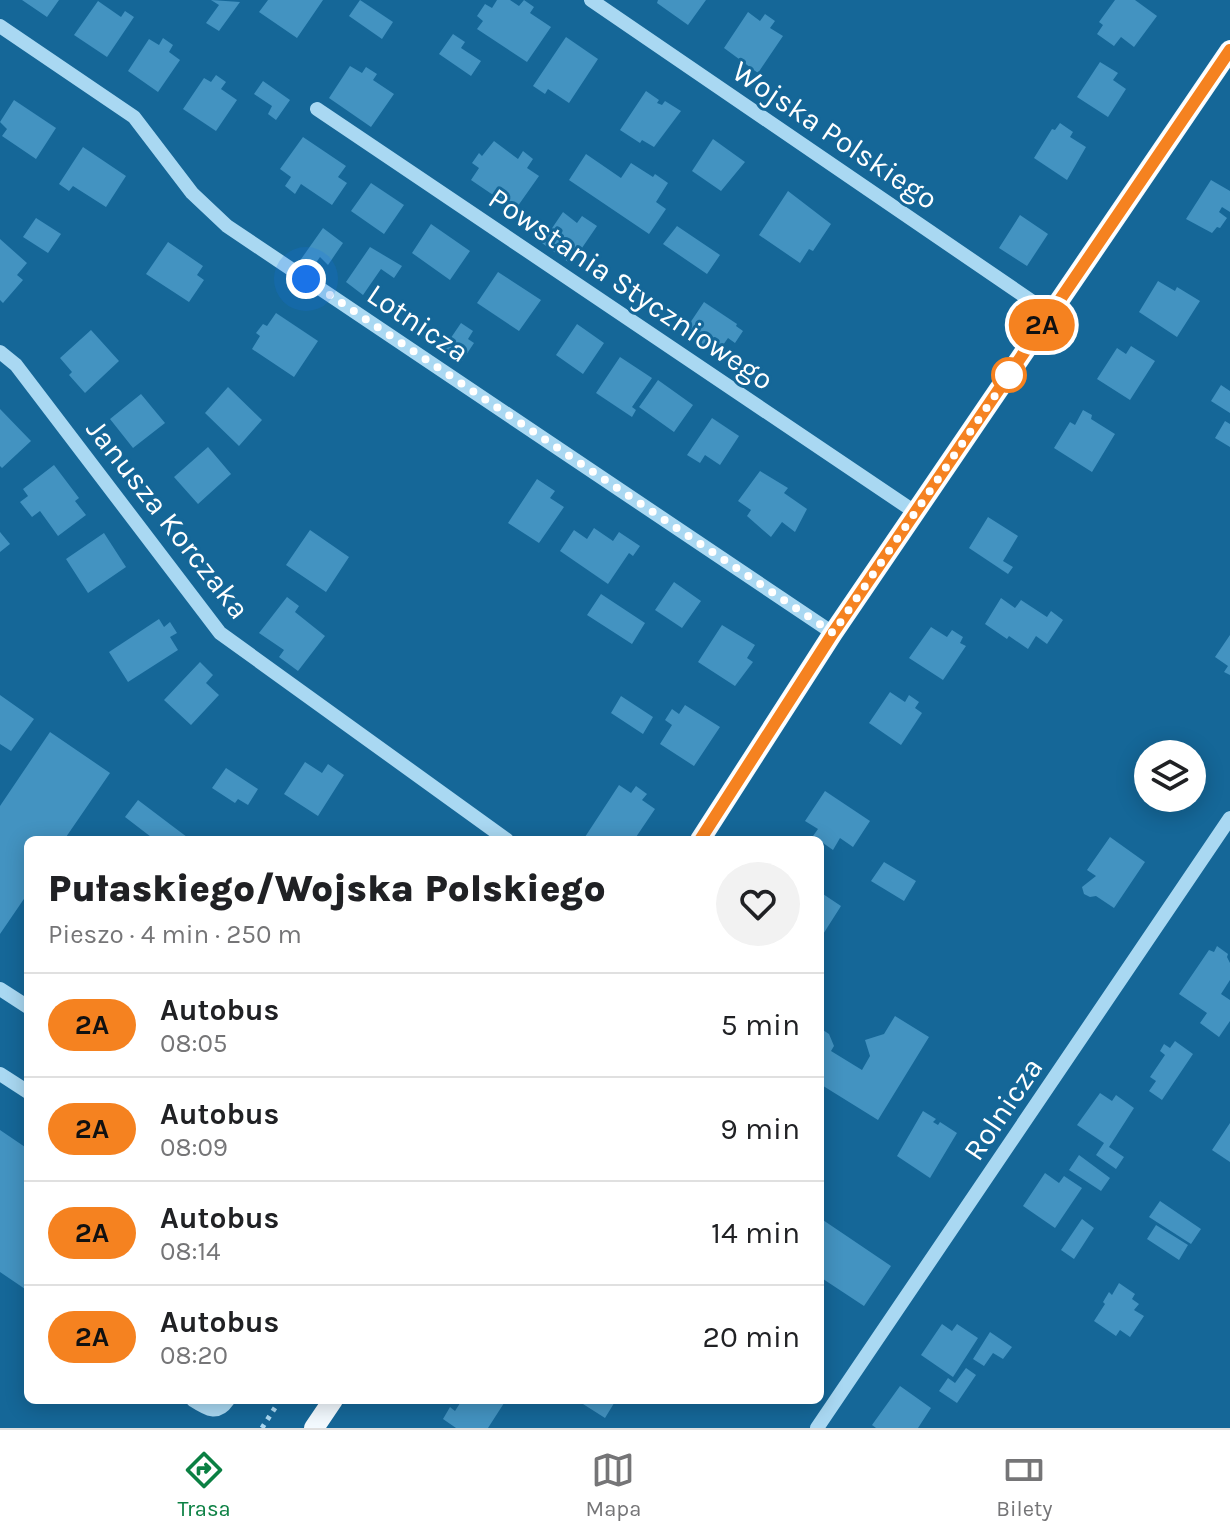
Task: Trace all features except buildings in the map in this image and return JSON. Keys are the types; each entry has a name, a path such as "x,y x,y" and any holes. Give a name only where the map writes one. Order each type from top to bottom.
{"main road":[{"path":"703,836 833,633 1230,50"},
{"path":"314,1428 330,1404"}],"street":[{"name":"Wojska Polskiego","path":"591,0 1049,313"},
{"name":"Lotnicza","path":"0,26 134,117 192,193 227,226 833,633"},
{"name":"Powstania Styczniowego","path":"317,109 915,512"},
{"name":"Janusza Korczaka","path":"0,352 16,365 220,633 501,836"},
{"name":"Rolnicza","path":"817,1428 1230,818"},
{"path":"0,989 24,1004"},
{"path":"0,1074 24,1089"},
{"path":"201,1404 216,1411 225,1404"}],"path":[{"path":"262,1428 277,1404"}],"bus line":[{"name":"2A","path":"703,836 833,633 1230,50"}],"route":[{"path":"306,279 833,633 1009,375"}]}
